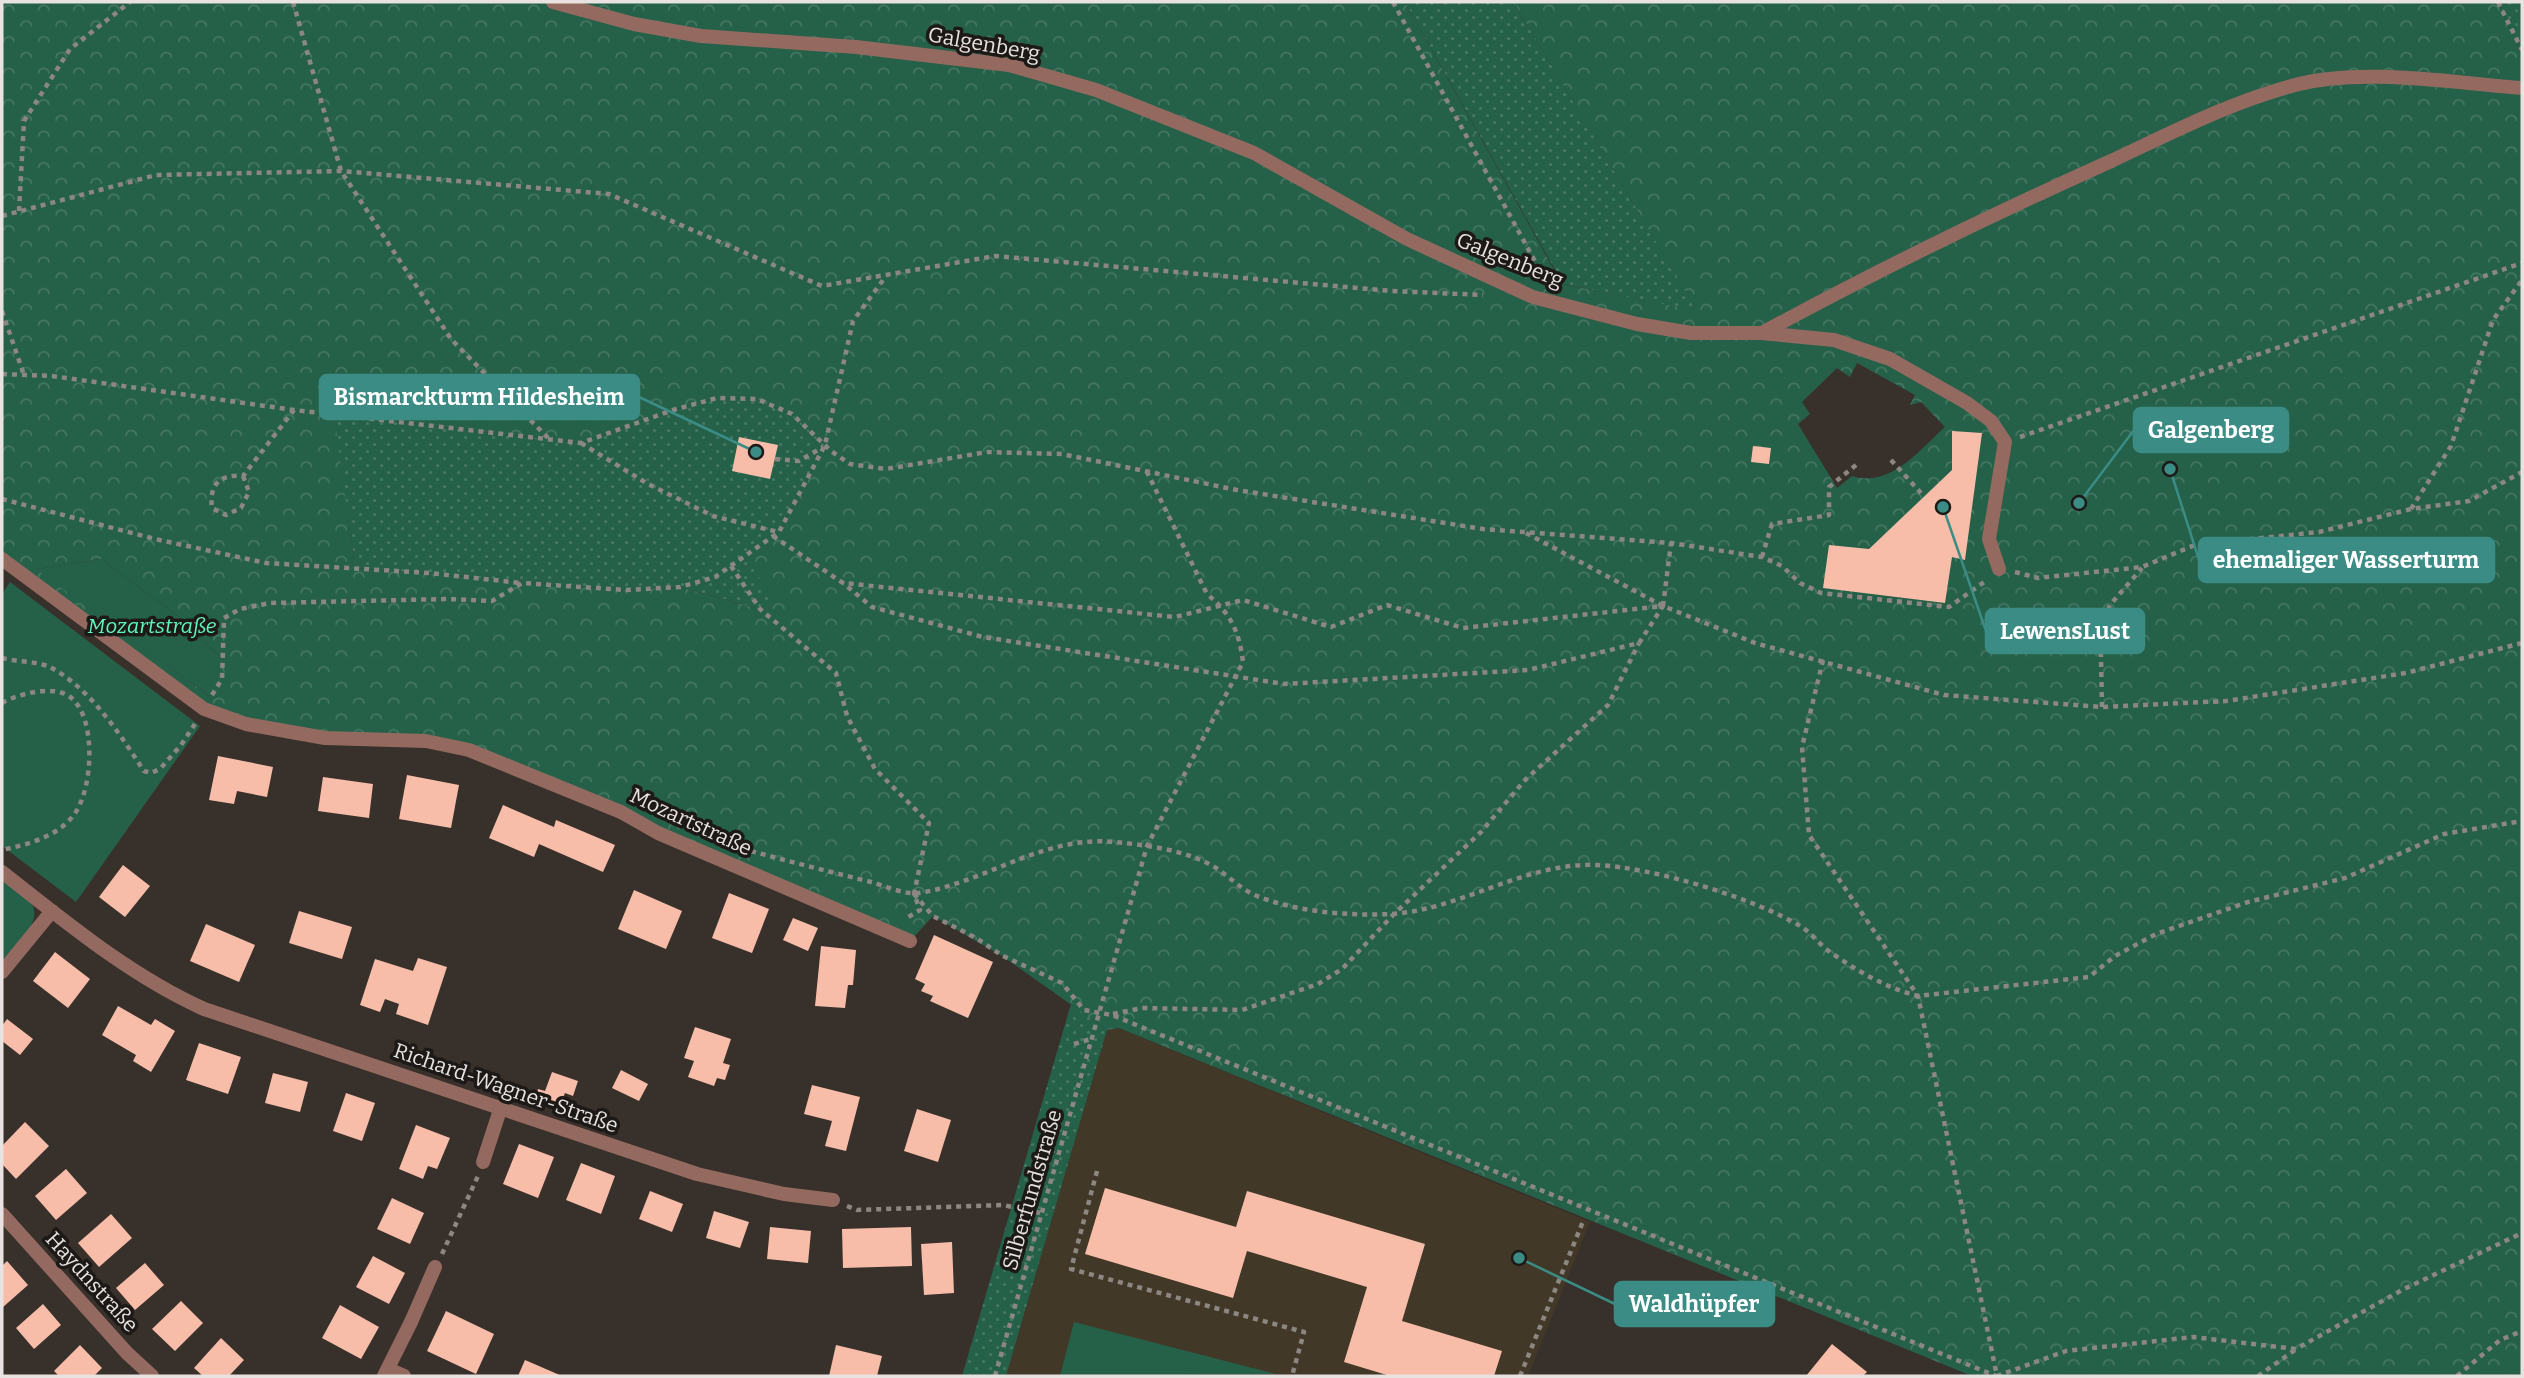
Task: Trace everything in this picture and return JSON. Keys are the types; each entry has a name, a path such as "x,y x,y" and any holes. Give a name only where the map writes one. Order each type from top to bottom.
{"street":[{"name":"Galgenberg","path":"552,2 634,24 701,36 856,47 1009,65 1096,90 1254,153 1407,239 1533,297 1691,333 1760,334 1894,262 2005,209 2216,113 2297,84 2373,77 2522,88"},
{"path":"1760,334 1834,340 1890,359 1967,403 1992,421 2005,442 1989,538 1999,569"},
{"name":"Mozartstraße","path":"2,559 204,709 246,724 325,738 426,741 470,750 621,811 658,833 910,941"},
{"name":"Richard-Wagner-Straße","path":"2,872 160,989 204,1009 698,1174 744,1187 833,1200"},
{"path":"2,972 52,911"},
{"path":"483,1162 501,1107"},
{"name":"Haydnstraße","path":"2,1214 127,1353 152,1376"},
{"path":"404,1376 386,1373 435,1267"}],"path":[{"path":"19,211 24,121 70,49 130,2"},
{"path":"293,2 341,170 451,339 550,440"},
{"path":"1393,2 1544,276 1533,297"},
{"path":"2498,2 2522,50"},
{"path":"2,216 156,176 341,170 609,194 821,286 995,256 1392,291 1495,295"},
{"path":"2005,442 2522,263"},
{"path":"2,499 155,539 266,563 429,573 626,590 680,587 715,577 779,532 825,445 853,321 886,276"},
{"path":"2411,509 2451,446 2493,320 2522,280"},
{"path":"2,312 24,375"},
{"path":"2,374 52,376 294,410 581,443 673,410 717,398 757,399 792,414 850,464 886,469 986,452 1062,454 1250,492 1523,532 1671,543 1762,557 1782,566 1800,583 1821,593 1949,607 1975,591 1999,569 2038,578 2142,567 2195,545 2319,532 2411,509 2469,501 2522,472"},
{"path":"243,476 294,410"},
{"path":"581,443 648,484 713,516 779,532"},
{"path":"775,459 799,461 825,445"},
{"path":"1891,460 1921,493"},
{"path":"1762,557 1772,524 1829,515 1829,487 1856,465"},
{"path":"1147,472 1207,593 1219,604 1240,634 1243,662 1238,677"},
{"path":"229,475 243,476 249,492 241,508 226,515 212,508 210,493 217,480 229,475"},
{"path":"1523,532 1662,606 1755,643 1944,695 2102,707 2226,701 2406,673 2522,643"},
{"path":"773,536 843,583 872,607 983,637 1284,684 1528,670 1639,643"},
{"path":"1112,1015 1142,1008 1242,1010 1318,984 1342,969 1394,914 1481,832 1525,780 1608,705 1639,643 1662,606 1671,543"},
{"path":"731,566 760,609 836,673 847,716 875,769 929,823 914,894"},
{"path":"2102,707 2101,656 2096,639 2110,604 2142,567"},
{"path":"2,658 47,666 102,710 144,771 151,773 160,769 181,745 222,679 224,618 240,609 270,603 448,599 492,601 522,583"},
{"path":"843,583 1175,617 1243,600 1331,627 1387,605 1463,628 1662,606"},
{"path":"1823,660 1802,747 1809,835 1918,996 1997,1376"},
{"name":"Silberfundstraße","path":"995,1376 1147,846 1238,677"},
{"path":"68,695 74,687"},
{"path":"2,702 40,692 68,695 75,703 86,727 90,759 86,791 74,815 55,833 2,850"},
{"path":"749,851 914,894 946,887 1049,847 1070,843 1114,842 1147,846 1208,863 1233,883 1256,896 1284,904 1337,912 1394,914 1457,899 1557,868 1596,865 1670,877 1766,909 1804,928 1829,951 1894,990 1918,996 2089,977 2115,956 2155,934 2248,902 2345,878 2444,834 2522,821"},
{"path":"914,894 933,916 976,938 1003,956 1062,984 1084,1010 1112,1015 1997,1376 2066,1351 2193,1337 2296,1349"},
{"path":"1074,1044 1092,1039"},
{"path":"435,1267 483,1162"},
{"path":"1097,1171 1071,1269 1304,1332 1292,1376"},
{"path":"833,1200 857,1210 1003,1205 1040,1213"},
{"path":"1520,1376 1584,1219"},
{"path":"2258,1376 2296,1349 2402,1290 2522,1233"},
{"path":"2457,1376 2500,1340 2522,1331"}],"shaded area":[{"path":"1119,1028 1590,1222 1528,1376 1006,1376 1107,1030"}],"green space":[{"path":"2,2 1405,2 1562,284 1697,311 1514,2 2498,2 2522,55 2522,1376 1972,1376 1119,1028 1107,1030 1002,956 933,916 910,941 469,750 325,738 204,709 2,559","holes":["1857,363 1915,395 1910,405 1921,402 1945,427 1892,472 1879,477 1852,476 1837,488 1798,424 1810,414 1802,402 1837,368 1850,377","717,398 756,399 792,414 825,445 779,532 745,556 774,601 760,609 680,587 626,590 355,568 334,414 581,443 673,410","101,559 178,616 221,658 209,696 37,569"]},
{"path":"1405,2 1514,2 1698,312 1563,284"},
{"path":"2498,2 2522,2 2522,55"},
{"path":"717,398 757,399 792,414 825,445 779,532 774,602 760,609 680,587 626,590 355,568 333,414 581,443 673,410"},
{"name":"Mozartstraße","path":"101,559 178,616 221,658 219,678 209,696 36,569"},
{"path":"10,582 200,726 76,902 2,846 2,594"},
{"path":"2,880 30,901 34,917 26,935 2,965"},
{"path":"1071,1004 1107,1030 1006,1376 962,1376"},
{"path":"1074,1322 1276,1374 1060,1376"}],"building":[{"path":"1952,431 1982,433 1965,560 1952,557 1945,603 1823,588 1829,545 1869,549 1952,470"},
{"path":"739,437 778,445 770,479 732,471"},
{"path":"1753,446 1771,448 1769,464 1751,462"},
{"path":"218,756 273,767 267,797 237,791 234,804 209,800"},
{"path":"407,775 459,785 451,828 399,819"},
{"path":"323,777 373,784 369,818 318,811"},
{"path":"503,805 554,827 556,820 615,845 603,872 539,844 534,857 489,838"},
{"path":"123,865 150,886 125,917 99,897"},
{"path":"634,890 682,911 666,949 618,929"},
{"path":"729,893 769,909 752,953 712,938"},
{"path":"299,911 352,927 342,959 289,943"},
{"path":"793,918 818,928 808,951 783,940"},
{"path":"206,924 255,945 239,982 190,961"},
{"path":"934,935 993,962 968,1018 930,1001 933,996 921,991 925,984 915,979"},
{"path":"821,946 856,950 853,985 848,985 845,1008 815,1006"},
{"path":"55,952 90,979 68,1008 33,981"},
{"path":"418,958 447,967 428,1025 396,1014 399,1004 385,999 380,1012 360,1005 375,959 413,971"},
{"path":"118,1006 151,1025 155,1019 175,1031 151,1072 133,1061 136,1055 102,1035"},
{"path":"7,1019 33,1039 20,1055 2,1041 2,1026"},
{"path":"695,1027 731,1039 723,1063 730,1065 725,1080 717,1078 714,1086 688,1077 694,1061 684,1058"},
{"path":"199,1043 241,1057 228,1094 186,1080"},
{"path":"621,1070 648,1084 639,1101 612,1088"},
{"path":"552,1072 578,1081 573,1096 565,1093 559,1107 535,1099 538,1089 545,1091"},
{"path":"273,1073 308,1082 300,1112 265,1103"},
{"path":"812,1085 860,1097 846,1151 825,1146 832,1121 804,1114"},
{"path":"346,1093 375,1103 362,1141 333,1131"},
{"path":"917,1109 951,1120 938,1162 904,1151"},
{"path":"25,1122 49,1146 16,1179 2,1164 2,1146"},
{"path":"416,1125 450,1138 437,1169 428,1166 423,1179 399,1169"},
{"path":"519,1144 554,1157 538,1198 503,1184"},
{"path":"581,1163 615,1176 601,1214 566,1200"},
{"path":"66,1169 87,1193 56,1220 35,1196"},
{"path":"1105,1188 1236,1227 1247,1191 1425,1244 1402,1321 1502,1351 1494,1376 1390,1376 1344,1362 1367,1287 1247,1251 1233,1298 1085,1254"},
{"path":"650,1191 683,1204 672,1232 639,1219"},
{"path":"392,1198 424,1213 410,1244 377,1229"},
{"path":"714,1211 749,1222 740,1248 706,1238"},
{"path":"111,1214 132,1238 99,1267 78,1243"},
{"path":"770,1227 811,1231 808,1263 767,1259"},
{"path":"911,1227 912,1266 843,1268 842,1229"},
{"path":"952,1242 954,1293 924,1295 921,1244"},
{"path":"373,1256 405,1273 389,1304 356,1287"},
{"path":"7,1261 28,1285 2,1308 2,1266"},
{"path":"145,1263 164,1285 135,1310 116,1288"},
{"path":"181,1301 203,1323 175,1351 152,1329"},
{"path":"43,1304 61,1325 34,1349 16,1328"},
{"path":"340,1305 379,1327 361,1359 322,1338"},
{"path":"446,1311 494,1334 476,1374 427,1351"},
{"path":"221,1338 244,1360 229,1376 203,1376 194,1368"},
{"path":"1832,1344 1867,1372 1863,1376 1806,1376"},
{"path":"80,1345 102,1368 94,1376 59,1376 54,1371"},
{"path":"836,1345 882,1356 877,1376 829,1376"},
{"path":"525,1360 562,1376 518,1376"}],"place":[{"name":"Bismarckturm Hildesheim","path":"756,452"},
{"name":"ehemaliger Wasserturm","path":"2170,469"},
{"name":"Galgenberg","path":"2079,503"},
{"name":"LewensLust","path":"1943,507"},
{"name":"Waldhüpfer","path":"1519,1258"}]}
